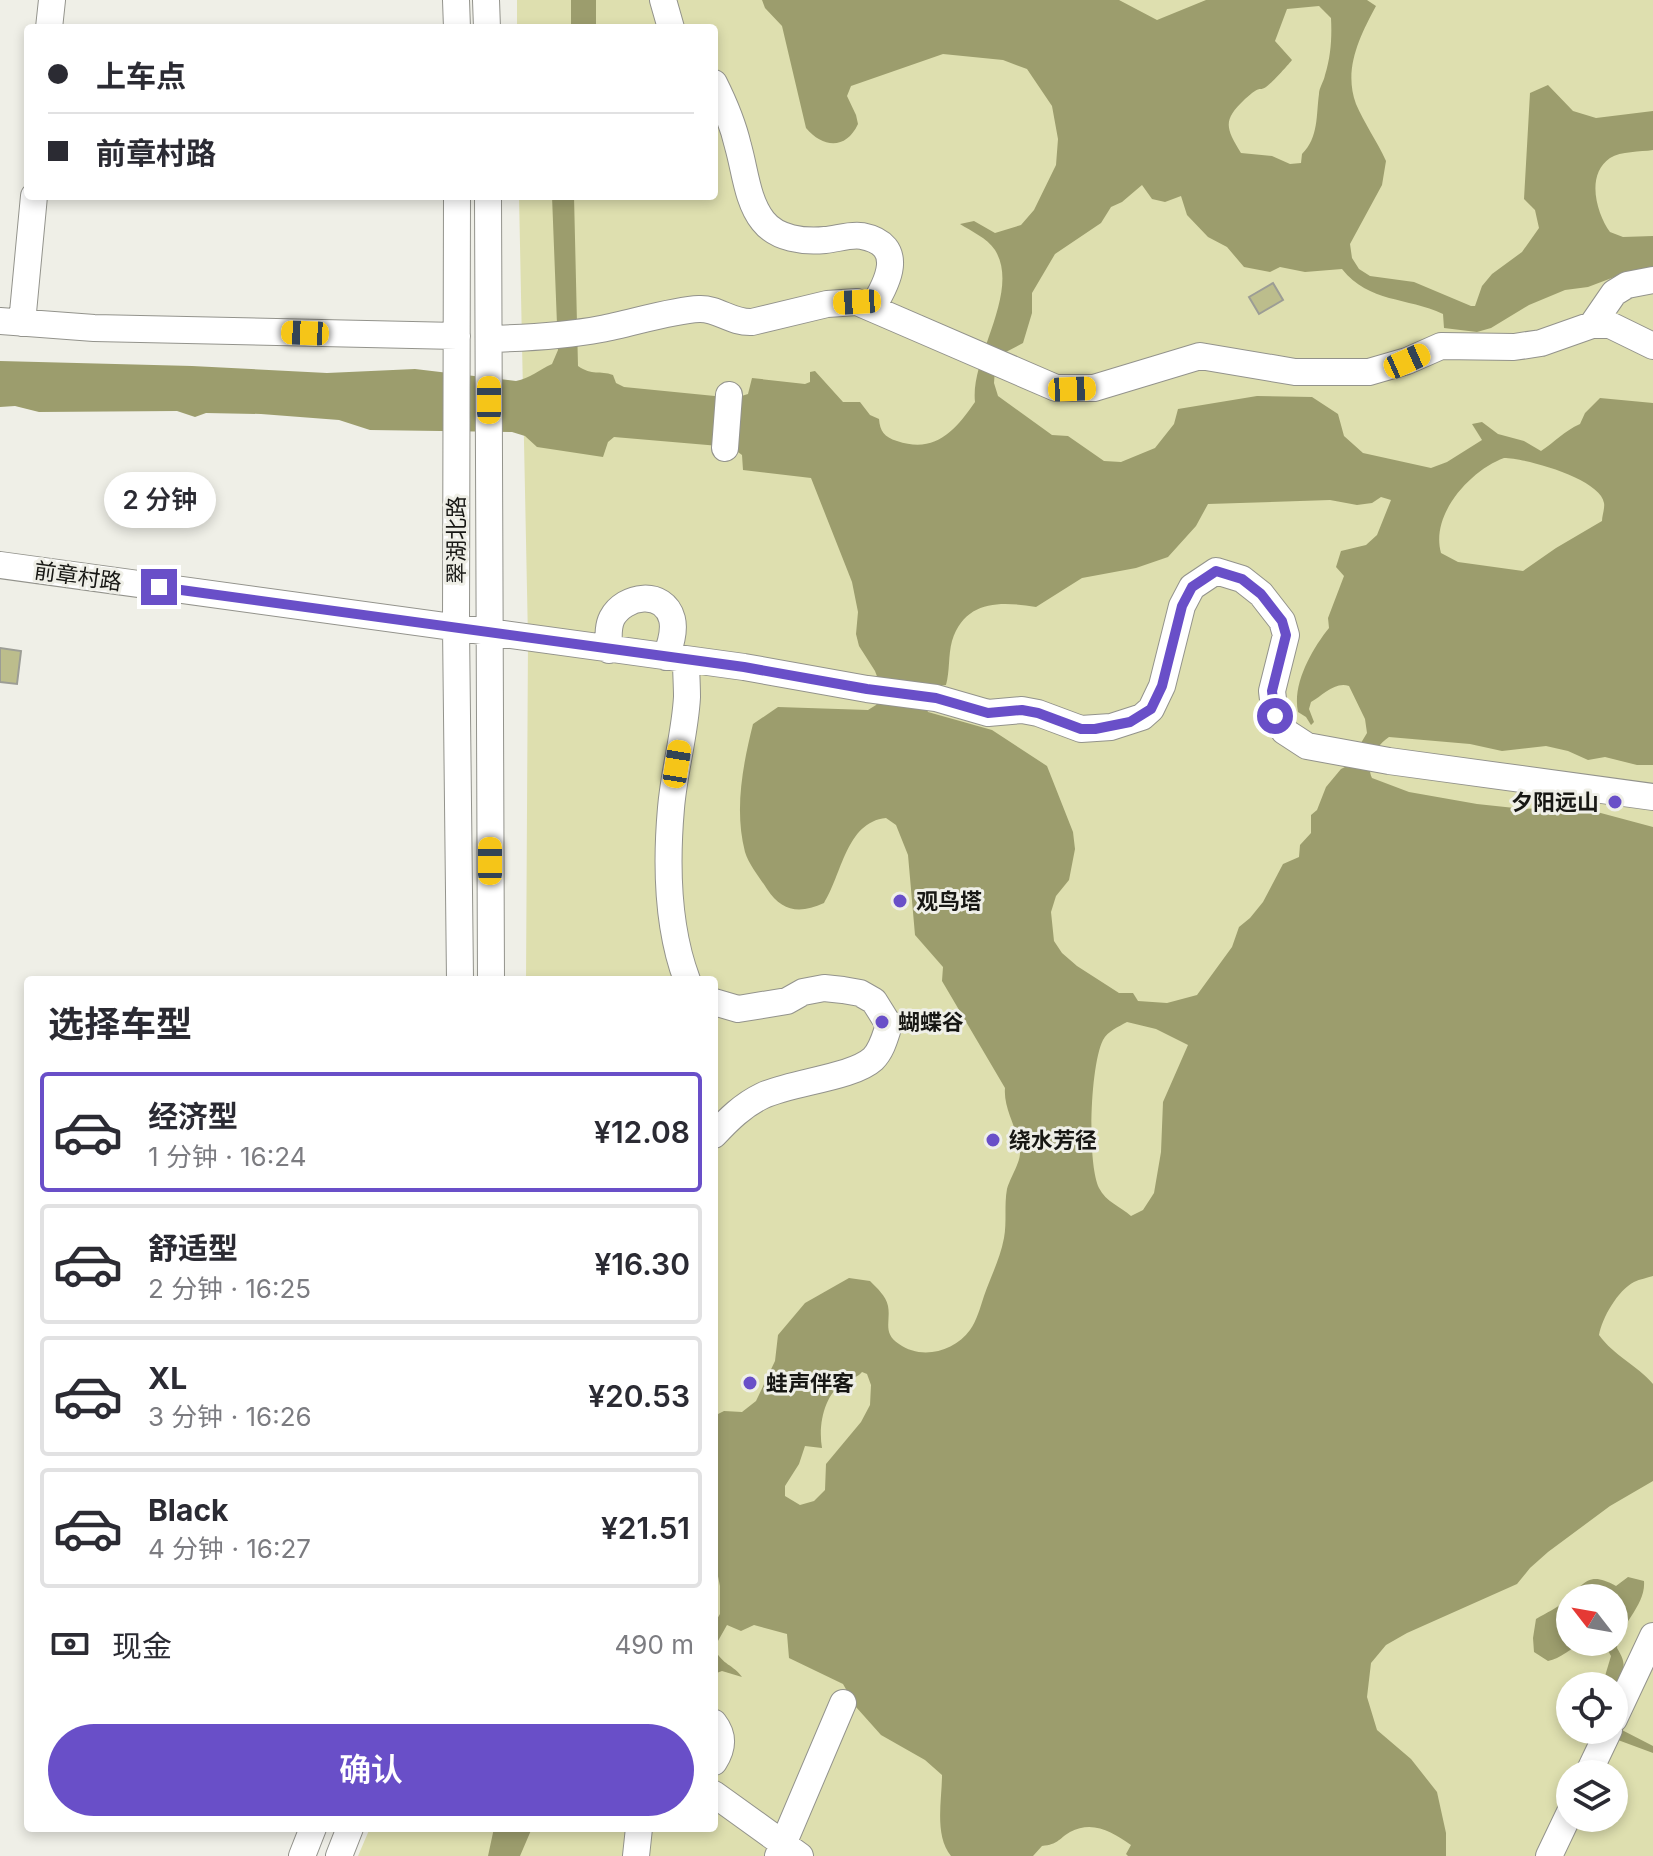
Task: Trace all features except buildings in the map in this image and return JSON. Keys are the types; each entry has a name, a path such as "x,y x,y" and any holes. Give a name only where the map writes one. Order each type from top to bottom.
{"street":[{"path":"49,24 52,0"},
{"path":"456,0 457,24"},
{"path":"486,0 487,24"},
{"path":"663,0 670,24"},
{"path":"718,93 735,136 756,211 771,231 789,238 808,240 862,236 879,244 887,252 891,271 872,308"},
{"path":"33,200 11,322 94,328 457,336"},
{"name":"翠湖北路","path":"457,200 456,627 460,976"},
{"name":"翠湖北路","path":"488,200 491,976"},
{"path":"1592,325 1614,293 1627,285 1653,280"},
{"path":"489,339 544,337 596,330 694,309 712,310 740,323 827,304 857,302 1056,388 1072,389 1094,388 1200,356 1295,372 1369,372 1407,361 1441,346 1501,347 1541,343 1592,325 1610,325 1653,346"},
{"path":"725,448 729,395"},
{"name":"前章村路","path":"0,565 676,658 936,698 988,713 1022,710 1081,729 1111,727 1142,717 1151,709 1158,697 1182,606 1192,587 1216,571 1242,579 1261,594 1282,621 1286,635 1272,702 1275,716 1284,731 1307,746 1389,761 1653,797"},
{"path":"609,650 610,625 620,607 640,598 653,599 666,607 672,619 676,658 687,698 671,810 670,866 671,912 686,976"},
{"path":"718,1003 738,1009 787,1001 803,992 824,988 843,990 860,993 874,1001 889,1025 884,1042 873,1058 854,1069 761,1096 718,1131"},
{"path":"1628,1689 1653,1636"},
{"path":"718,1797 787,1852 843,1703"},
{"path":"718,1730 722,1746 718,1754"},
{"path":"302,1856 311,1832"},
{"path":"339,1856 348,1832"},
{"path":"636,1856 639,1832"},
{"path":"1549,1856 1560,1832"}],"shaded area":[{"path":"517,0 1653,0 1653,1856 358,1856 368,1832 718,1832 718,976 526,976 528,639 519,200 718,200 718,24 517,24"},
{"path":"571,0 596,0 596,24 571,24"},
{"path":"762,0 1119,0 1157,20 1206,0 1367,0 1376,6 1355,53 1352,91 1359,111 1386,161 1382,185 1350,244 1352,258 1359,269 1370,276 1414,282 1471,306 1475,306 1482,286 1492,274 1522,252 1539,228 1535,210 1524,199 1530,93 1548,85 1573,111 1596,118 1653,111 1653,150 1610,158 1598,174 1596,195 1601,215 1610,232 1623,237 1653,236 1653,269 1617,276 1588,287 1565,290 1529,305 1491,328 1477,332 1444,328 1443,314 1376,294 1342,269 1305,272 1280,267 1270,272 1244,267 1227,247 1208,237 1187,215 1181,196 1165,202 1152,199 1142,185 1111,207 1101,223 1055,254 1032,293 1032,313 1023,343 1004,353 995,369 994,383 998,396 1052,435 1068,436 1104,461 1121,462 1155,448 1174,424 1178,409 1257,396 1312,397 1338,414 1344,436 1363,453 1431,468 1447,462 1482,440 1472,424 1482,422 1498,434 1524,441 1541,451 1580,424 1585,413 1600,398 1653,403 1653,765 1637,765 1605,757 1588,760 1546,746 1502,751 1470,744 1389,737 1376,750 1370,767 1372,778 1409,792 1524,809 1586,805 1597,812 1653,827 1653,1276 1634,1282 1622,1291 1607,1313 1599,1335 1653,1384 1653,1481 1610,1506 1548,1552 1517,1584 1407,1633 1386,1645 1371,1663 1367,1697 1377,1730 1411,1759 1437,1792 1446,1833 1446,1856 1128,1856 1126,1854 1131,1845 1109,1832 1087,1827 1042,1846 1033,1856 951,1856 942,1838 942,1775 925,1760 881,1735 856,1707 843,1684 789,1658 787,1634 754,1625 741,1631 727,1625 718,1641 718,1414 724,1411 742,1412 756,1401 775,1361 778,1335 805,1303 849,1278 870,1281 881,1292 888,1306 891,1336 908,1349 937,1351 963,1338 976,1318 1000,1253 1005,1232 1007,1189 1020,1154 1005,1088 942,981 943,967 915,935 908,855 896,825 886,818 862,829 847,852 824,903 807,909 792,909 773,897 745,852 740,804 753,724 778,707 868,710 881,697 875,671 859,646 856,634 858,612 852,582 811,478 743,470 742,455 731,447 614,437 608,442 603,457 537,447 525,436 512,432 370,430 339,420 261,414 206,413 195,417 177,411 39,412 15,406 0,407 0,361 327,373 415,369 521,380 552,364 558,350 552,200 574,200 578,366 613,375 616,383 624,387 735,398 748,394 752,378 805,384 810,382 810,372 815,371 843,402 860,402 870,415 879,419 882,430 889,438 910,444 933,442 952,431 975,402 975,384 1002,285 1001,267 995,250 983,238 960,224 974,221 995,233 1021,225 1034,210 1056,165 1058,139 1052,106 1027,69 1003,60 943,54 851,86 847,96 858,124 841,142 827,142 806,128 782,26 765,8","holes":["1319,6 1331,18 1330,54 1319,92 1314,133 1302,154 1301,163 1290,164 1272,156 1241,153 1229,130 1230,118 1245,99 1268,85 1292,60 1275,41 1287,9","1504,458 1545,466 1590,486 1600,494 1604,505 1602,521 1523,571 1458,562 1441,553 1439,538 1442,523 1456,495 1479,472","1381,497 1391,500 1377,535 1366,545 1341,551 1336,567 1344,576 1328,618 1329,628 1305,667 1297,701 1298,712 1311,725 1314,722 1309,709 1311,702 1334,687 1349,686 1365,719 1367,733 1347,766 1326,787 1317,810 1311,815 1311,833 1300,845 1299,857 1283,864 1263,902 1239,927 1232,947 1197,995 1167,1003 1138,1001 1133,993 1119,993 1077,966 1054,941 1051,912 1056,896 1069,880 1075,849 1073,832 1047,766 992,730 928,712 924,703 932,686 946,685 952,641 958,628 966,618 985,606 1010,604 1036,607 1082,578 1136,568 1168,557 1196,526 1208,504 1330,500 1357,505 1372,503","1127,1022 1156,1029 1188,1045 1163,1102 1161,1152 1154,1193 1143,1210 1131,1216 1109,1200 1099,1188 1092,1137 1093,1092 1099,1053 1105,1037","862,1372 867,1374 871,1385 870,1405 861,1422 826,1464 825,1490 814,1501 800,1505 785,1496 785,1486 799,1464 805,1446 822,1448 822,1420 832,1394 845,1381"]},
{"path":"1628,1577 1644,1581 1641,1598 1628,1622 1628,1584 1619,1584"},
{"path":"1593,1579 1612,1584 1583,1584"},
{"path":"1556,1607 1556,1656 1560,1656 1548,1661 1534,1652 1536,1619"},
{"path":"718,1654 742,1677 718,1672"},
{"path":"1611,1656 1621,1656 1621,1672 1606,1672"},
{"path":"1628,1733 1653,1746 1653,1753 1628,1744"},
{"path":"493,1832 530,1832 520,1856 488,1856"}],"place":[{"name":"夕阳远山","path":"1615,802"},
{"name":"观鸟塔","path":"900,901"},
{"name":"蝴蝶谷","path":"882,1022"},
{"name":"绕水芳径","path":"993,1140"},
{"name":"蛙声伴客","path":"750,1383"}],"route":[{"path":"159,587 744,667 936,698 988,713 1022,710 1058,718 1081,729 1095,729 1130,722 1151,709 1162,686 1182,606 1192,587 1216,571 1242,579 1261,594 1282,621 1286,635 1272,691 1275,716"}]}
